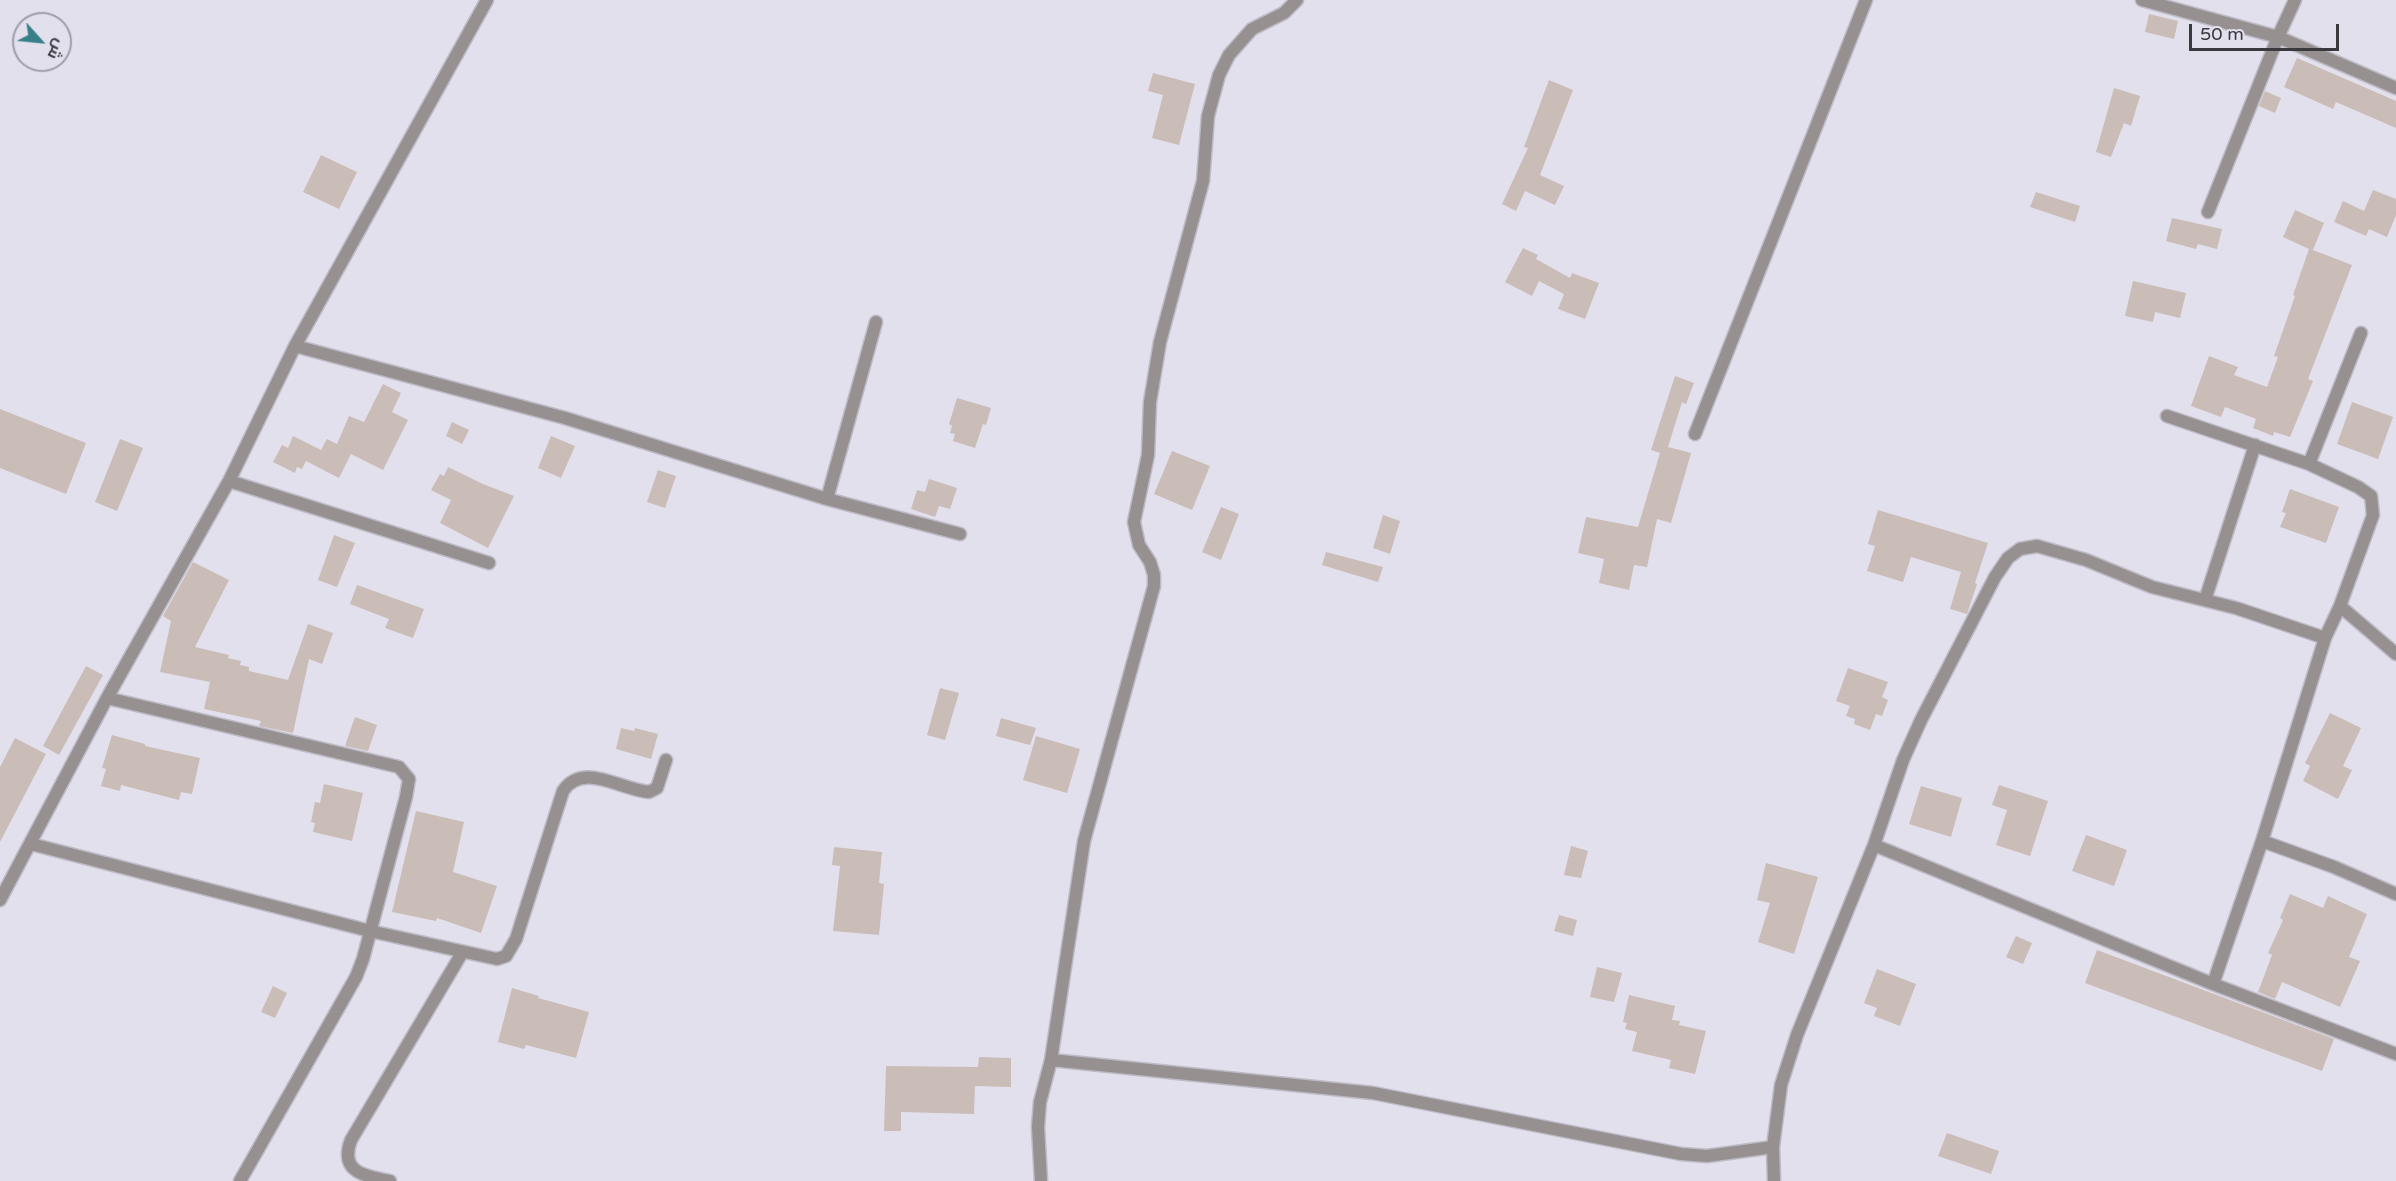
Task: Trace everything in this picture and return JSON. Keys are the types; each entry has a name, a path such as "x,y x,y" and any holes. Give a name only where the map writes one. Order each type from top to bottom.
{"street":[{"path":"0,900 107,698 229,481 295,346 488,0"},
{"path":"1041,1181 1038,1126 1040,1102 1051,1060 1084,841 1154,586 1154,575 1150,562 1139,545 1134,522 1148,455 1150,402 1160,342 1203,181 1208,116 1219,75 1229,55 1252,29 1284,13 1297,0"},
{"path":"1695,434 1866,0"},
{"path":"2142,0 2278,37 2396,88"},
{"path":"2208,212 2295,0"},
{"path":"826,499 876,322"},
{"path":"2309,464 2361,333"},
{"path":"295,346 565,418 826,499 960,534"},
{"path":"2167,416 2309,464 2358,487 2371,496 2373,515 2340,606 2325,638 2262,841 2213,984"},
{"path":"2205,600 2255,445"},
{"path":"229,481 489,563"},
{"path":"1774,1181 1773,1147 1781,1085 1797,1035 1874,844 1903,760 1921,720 1995,577 2008,558 2020,549 2037,546 2086,560 2152,587 2277,620 2325,638"},
{"path":"2340,606 2390,643 2396,654"},
{"path":"107,698 392,765 404,771 409,779 363,959 351,986 240,1181"},
{"path":"31,844 462,953 497,959 506,956 511,951 552,832 563,791 568,783 575,778 589,777 649,792 657,788 666,759"},
{"path":"2262,841 2334,867 2396,894"},
{"path":"1874,844 2213,984 2396,1054"},
{"path":"390,1181 367,1177 355,1170 347,1157 351,1140 462,953"},
{"path":"1051,1060 1373,1093 1682,1154 1707,1156 1773,1147"}],"building":[{"path":"2149,14 2178,21 2174,39 2145,32"},
{"path":"2297,58 2396,101 2396,128 2336,102 2333,109 2284,87"},
{"path":"1153,73 1195,84 1179,145 1152,138 1163,95 1148,91"},
{"path":"1549,80 1573,90 1540,175 1564,186 1555,205 1525,191 1516,211 1502,204 1528,148 1524,147"},
{"path":"2114,88 2140,96 2131,126 2124,123 2111,157 2096,152"},
{"path":"2265,91 2281,98 2275,113 2259,106"},
{"path":"321,155 357,172 339,209 303,192"},
{"path":"2373,190 2396,199 2396,215 2387,237 2369,229 2366,236 2334,222 2343,201 2364,211"},
{"path":"2036,192 2080,206 2075,222 2030,207"},
{"path":"2295,210 2324,223 2313,250 2352,265 2308,379 2313,381 2290,437 2274,432 2273,436 2253,428 2256,419 2225,407 2221,417 2191,406 2209,356 2238,367 2234,375 2267,387 2278,357 2274,356 2309,249 2283,237"},
{"path":"2172,218 2222,229 2217,249 2198,244 2196,249 2166,241"},
{"path":"1523,248 1538,255 1536,259 1570,278 1572,273 1599,283 1585,319 1558,309 1564,294 1539,281 1532,296 1505,282"},
{"path":"2133,281 2186,293 2180,318 2155,312 2153,322 2125,316"},
{"path":"1675,376 1694,383 1686,404 1682,402 1668,447 1691,453 1671,523 1657,519 1647,567 1634,565 1629,590 1599,583 1604,559 1578,553 1586,517 1638,527 1660,453 1651,450"},
{"path":"383,384 401,393 392,412 408,420 383,470 351,454 339,478 306,461 302,469 297,467 295,473 273,462 282,445 288,448 293,436 321,450 327,439 337,444 349,416 364,422"},
{"path":"957,398 991,408 975,448 953,441 955,434 950,433 952,426 949,424"},
{"path":"2352,402 2393,417 2378,459 2337,444"},
{"path":"0,409 86,443 66,494 0,468"},
{"path":"452,422 469,430 462,444 446,436"},
{"path":"551,436 575,446 561,478 538,468"},
{"path":"120,439 143,448 117,511 95,502"},
{"path":"1172,451 1210,466 1192,510 1154,494"},
{"path":"448,467 514,496 488,548 440,523 451,500 431,490 440,474 444,476"},
{"path":"658,470 676,476 665,508 647,502"},
{"path":"929,479 957,488 950,509 939,506 935,517 911,509 917,490 925,492"},
{"path":"2290,489 2339,507 2326,543 2280,527 2286,513 2282,512"},
{"path":"1221,507 1239,514 1221,560 1202,552"},
{"path":"1878,510 1988,543 1967,614 1950,609 1961,572 1911,557 1903,582 1867,571 1875,546 1868,544"},
{"path":"1383,515 1400,521 1390,554 1373,548"},
{"path":"334,535 355,543 337,587 318,580"},
{"path":"1326,552 1383,567 1378,582 1322,565"},
{"path":"193,562 229,580 195,647 229,655 228,658 241,661 240,665 249,667 249,671 288,680 308,624 333,633 322,664 309,659 293,733 259,726 261,721 204,709 210,682 160,672 171,621 163,616"},
{"path":"357,585 424,609 413,638 385,628 389,619 350,604"},
{"path":"86,666 103,675 59,755 43,746"},
{"path":"1848,668 1888,682 1882,697 1888,700 1882,716 1876,714 1870,730 1854,724 1855,719 1846,716 1850,706 1836,701"},
{"path":"940,688 959,693 945,740 927,735"},
{"path":"2330,713 2361,728 2343,766 2352,770 2338,799 2303,781 2310,766 2305,763"},
{"path":"355,717 377,725 368,751 345,746"},
{"path":"1001,718 1036,728 1030,745 996,736"},
{"path":"621,728 634,731 635,728 658,734 651,759 616,749"},
{"path":"112,735 145,744 145,746 200,758 192,794 181,792 179,800 121,785 120,791 101,786 106,769 102,768"},
{"path":"1036,736 1080,749 1067,793 1023,780"},
{"path":"15,738 46,754 0,842 0,767"},
{"path":"324,784 363,793 352,841 313,832 315,823 311,822 315,802 320,803"},
{"path":"1999,785 2048,801 2030,856 1996,845 2007,810 1992,805"},
{"path":"1921,786 1962,798 1951,837 1909,824"},
{"path":"416,811 464,822 453,872 497,886 481,933 437,918 436,921 392,912"},
{"path":"2086,835 2127,850 2114,886 2072,871"},
{"path":"1571,846 1588,851 1581,878 1564,875"},
{"path":"834,847 882,852 879,883 884,884 879,935 833,931 840,866 832,865"},
{"path":"1766,863 1818,877 1794,954 1758,942 1770,903 1757,900"},
{"path":"2290,894 2323,908 2328,896 2367,914 2349,957 2360,961 2340,1007 2282,982 2275,999 2258,992 2272,955 2268,953 2283,920 2280,918"},
{"path":"1559,915 1577,920 1573,936 1554,931"},
{"path":"2016,936 2032,943 2023,964 2006,957"},
{"path":"2097,950 2334,1039 2322,1071 2085,983"},
{"path":"1597,967 1622,973 1614,1002 1590,997"},
{"path":"1877,969 1916,984 1900,1026 1874,1016 1877,1008 1864,1003"},
{"path":"273,986 287,993 275,1018 261,1012"},
{"path":"512,988 539,996 538,998 589,1012 576,1058 526,1045 524,1049 498,1042"},
{"path":"1629,995 1675,1006 1672,1020 1680,1021 1679,1025 1706,1031 1695,1074 1669,1068 1671,1060 1632,1051 1637,1032 1625,1029 1627,1023 1623,1022"},
{"path":"979,1057 1011,1058 1011,1087 975,1086 974,1114 901,1112 901,1131 884,1131 886,1066 978,1067"},
{"path":"1947,1133 1999,1151 1991,1174 1938,1156"}]}
